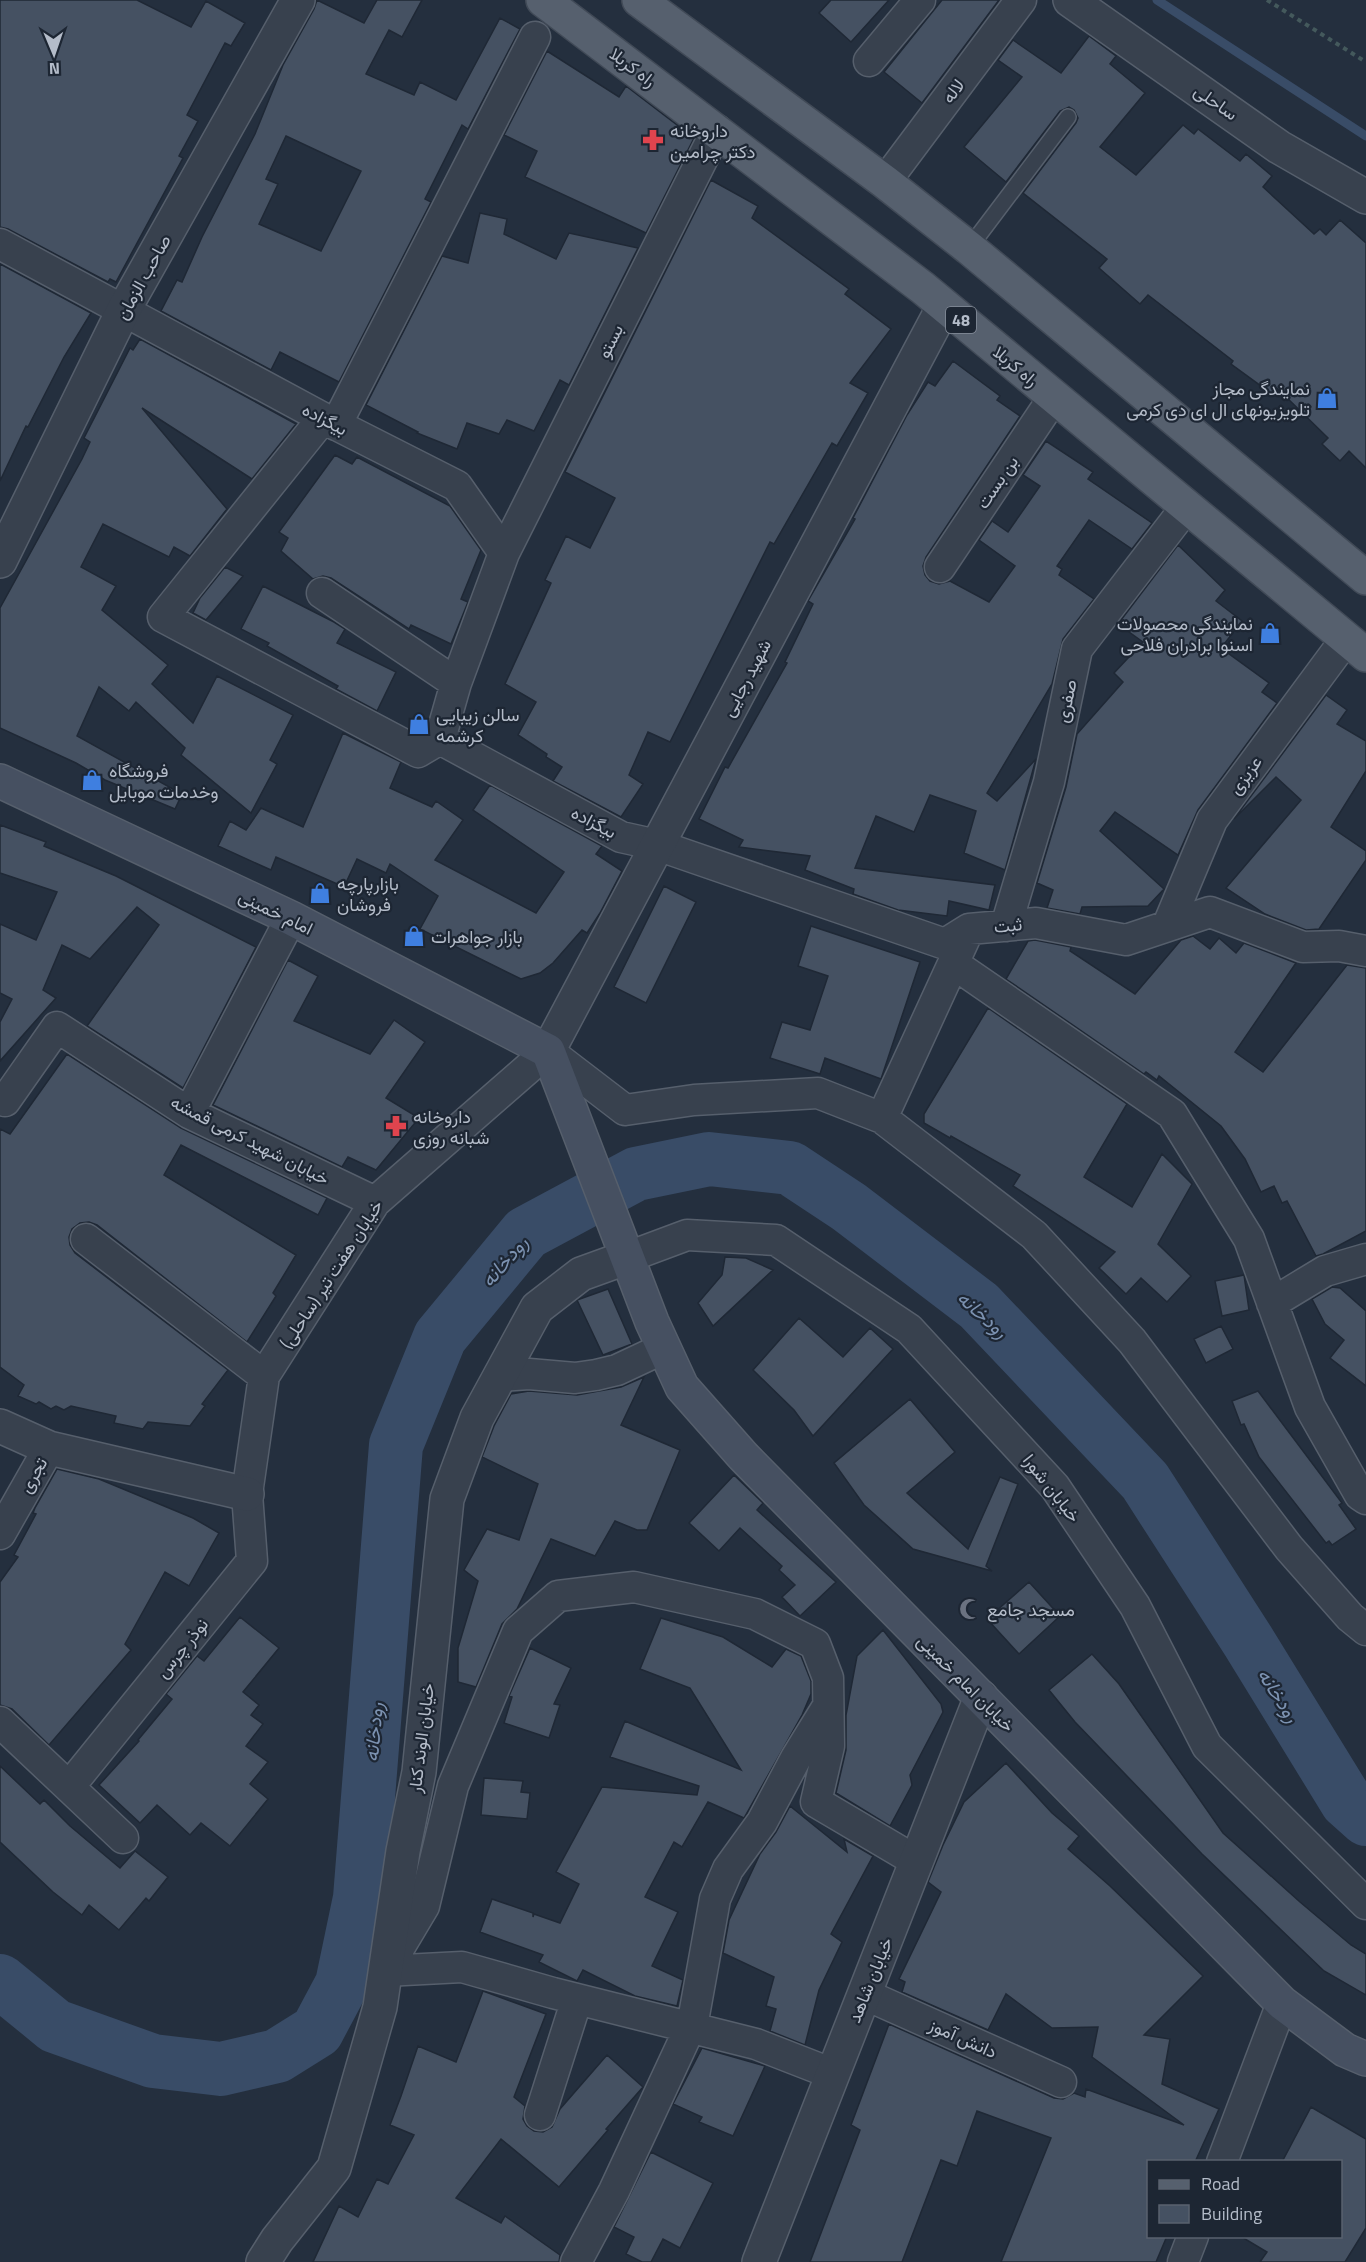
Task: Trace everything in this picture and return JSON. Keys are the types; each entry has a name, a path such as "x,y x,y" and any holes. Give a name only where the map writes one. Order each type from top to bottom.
{"main road":[{"name":"راه کربلا","path":"543,0 717,130 944,306 1356,647"},
{"path":"639,0 885,182 969,248 1366,578"},
{"name":"امام خمینی","path":"0,781 291,918 548,1051"},
{"name":"خیابان امام خمینی","path":"548,1051 664,1348 682,1387 743,1456 1282,2002 1345,2050 1366,2059"}],"street":[{"name":"صاحب الزمان","path":"0,561 123,311 298,0"},
{"path":"869,61 920,0"},
{"name":"لاله","path":"885,182 1021,0"},
{"name":"ساحلی","path":"1070,0 1279,147 1366,197"},
{"path":"440,739 418,752 163,616 330,422 535,37"},
{"name":"بستو","path":"440,739 456,683 504,553 717,130"},
{"name":"بیگزاده","path":"0,244 330,422 457,486 504,553"},
{"name":"شهید رجایی","path":"548,1051 944,306"},
{"name":"بن بست","path":"940,567 1054,397"},
{"name":"صفری","path":"1006,926 1049,782 1077,649 1187,506"},
{"path":"322,593 456,683"},
{"name":"عزیزی","path":"1168,926 1212,820 1356,647"},
{"name":"بیگزاده","path":"440,739 621,837 657,845"},
{"name":"ثبت","path":"657,845 945,944 969,929 1036,922 1126,940 1210,912 1304,947 1339,946 1364,942"},
{"path":"189,1113 291,918"},
{"path":"882,1118 969,929"},
{"path":"954,964 1172,1114 1249,1239 1310,1407 1360,1495 1366,1499"},
{"name":"خیابان شهید کرمی قمشه","path":"0,1098 4,1101 57,1027 189,1113 375,1202"},
{"path":"548,1051 625,1110 694,1100 818,1093 882,1118 1034,1235 1132,1341 1288,1548 1350,1617 1366,1630"},
{"name":"خیابان هفت تیر (ساحلی)","path":"247,1494 264,1376 375,1202 548,1051"},
{"name":"خیابان شورا","path":"628,1257 687,1235 776,1240 909,1329 1055,1486 1135,1606 1208,1746 1366,1904"},
{"path":"86,1239 264,1376"},
{"name":"خیابان الوند کنار","path":"271,2260 277,2240 334,2168 380,2007 403,1851 419,1772 447,1499 477,1418 537,1308 581,1274 628,1257"},
{"path":"1272,1303 1325,1271 1366,1259"},
{"path":"500,1377 529,1374 575,1378 596,1375 617,1370 664,1348"},
{"path":"0,1426 49,1448 247,1494"},
{"name":"تجری","path":"0,1534 49,1448"},
{"name":"نوذر چرس","path":"69,1787 252,1562 247,1494"},
{"path":"385,1971 424,1906 453,1786 513,1641 518,1631 558,1596 634,1587 755,1614 815,1644 828,1678 829,1746 816,1802 916,1861"},
{"name":"خیابان شاهد","path":"759,2262 981,1697"},
{"path":"576,2262 614,2191 690,2027 715,1899 728,1869 762,1822 796,1758 828,1706"},
{"path":"0,1722 123,1838"},
{"path":"385,1971 462,1967 577,1999 756,2044 832,2074"},
{"name":"دانش آموز","path":"864,1995 1062,2082"},
{"path":"540,2115 577,1999"},
{"path":"1223,2160 1282,2002"},
{"path":"1183,2262 1192,2238"}],"lane":[{"path":"969,248 1068,117"}],"path":[{"path":"1267,0 1366,62"}],"building":[{"path":"0,0 137,0 191,27 206,1 245,23 231,46 225,43 187,115 198,121 179,156 183,158 116,282 110,279 108,282 8,229 0,227"},
{"path":"317,0 364,23 377,0 422,0 402,37 389,30 366,74 414,95 420,82 456,100 500,18 520,29 468,129 462,125 425,199 431,202 339,382 280,352 271,370 161,311 177,280 182,282 202,237 255,134 283,65","holes":["286,136 361,171 321,251 259,224 278,184 266,179"]},
{"path":"831,0 889,0 851,42 819,13"},
{"path":"942,0 999,0 922,103 884,72"},
{"path":"1089,36 1116,56 1110,64 1145,93 1100,147 1136,175 1183,125 1194,134 1198,129 1240,161 1246,154 1272,176 1263,187 1314,234 1320,229 1326,235 1340,220 1366,243 1366,468 1349,451 1340,461 1322,444 1328,438 1277,388 1272,394 1231,364 1233,361 1148,295 1140,304 1099,268 1107,259 1023,193 1076,123 1078,118 1074,110 1069,107 1060,111 1006,182 964,147 1022,77 998,60 1013,40 1061,73"},
{"path":"547,51 619,97 626,86 694,138 646,233 525,177 537,151 504,135"},
{"path":"711,180 758,206 752,218 849,289 845,294 891,329 850,383 868,393 837,446 832,443 774,544 770,542 670,742 648,732 629,775 643,784 621,817 553,781 562,767 518,735 536,702 505,684 551,583 545,580 566,536 590,548 615,498 565,472"},
{"path":"480,213 507,219 504,234 556,259 569,233 638,248 569,385 560,380 534,431 507,420 499,434 467,423 457,449 417,433 366,405 442,256 468,263"},
{"path":"0,264 91,313 64,357 28,427 26,426 0,481"},
{"path":"140,339 296,424 252,479 142,408 227,509 190,556 174,547 169,557 103,524 81,567 116,586 102,610 168,665 152,684 193,723 217,676 293,715 270,760 277,764 251,813 181,755 185,748 136,702 129,711 99,687 77,736 182,794 175,809 105,780 76,763 0,728 0,608 82,459 90,442 84,438 130,348 133,350"},
{"path":"953,361 1000,396 997,400 1020,416 926,557 923,566 925,575 930,581 939,584 950,581 989,602 1015,566 979,540 992,521 1008,532 1040,486 1023,475 1046,441 1093,472 1088,479 1152,523 1132,549 1089,520 1057,566 1062,569 1059,575 1094,599 1063,639 1052,684 987,793 997,801 1036,759 1005,870 964,853 976,811 930,795 914,832 876,816 855,868 995,885 989,910 949,901 947,916 898,910 853,894 854,889 805,870 810,856 739,847 743,840 699,819 725,767 728,768 787,663 785,662 813,604 808,601 855,519 853,518 907,415 928,382 935,386"},
{"path":"335,455 352,464 357,457 450,506 481,550 461,599 468,602 451,644 411,625 409,629 331,578 323,576 313,579 281,551 288,538 279,532"},
{"path":"1178,545 1225,590 1216,601 1242,621 1221,648 1269,683 1262,692 1277,703 1198,810 1178,855 1115,812 1100,831 1164,889 1148,906 1082,907 1080,914 1047,908 1053,890 1037,883 1066,787 1077,734 1123,682 1114,673 1143,642 1118,624"},
{"path":"225,567 243,576 206,620 193,613 200,598"},
{"path":"263,586 345,629 337,643 396,672 377,711 336,689 338,686 267,646 269,643 241,629"},
{"path":"1326,695 1347,710 1337,724 1366,741 1366,771 1331,827 1366,851 1366,860 1319,929 1306,930 1265,914 1226,888 1301,800 1276,777 1234,819"},
{"path":"343,733 401,762 390,788 432,807 436,801 463,820 435,860 536,913 564,872 473,810 490,785 602,846 596,854 622,871 587,933 582,930 553,963 540,973 521,979 420,929 438,896 390,864 386,873 357,859 344,887 276,857 271,870 218,846 230,821 246,830 261,808 303,827"},
{"path":"0,825 46,842 44,846 116,876 256,947 183,1088 87,1026 159,925 137,907 90,959 62,945 43,990 56,998 0,1061 0,1022 12,999 0,993 0,924 36,940 57,892 0,873"},
{"path":"664,886 696,902 646,1003 614,987"},
{"path":"811,926 920,962 881,1079 825,1058 820,1074 770,1058 782,1022 810,1030 828,976 798,966"},
{"path":"1193,936 1210,949 1219,938 1236,953 1244,943 1296,963 1235,1052 1263,1072 1347,965 1366,968 1366,1231 1323,1254 1316,1256 1287,1201 1282,1203 1274,1186 1261,1192 1245,1159 1221,1126 1159,1076 1157,1080 1146,1072 1144,1074 1006,979 1028,941 1035,940 1071,947 1070,951 1135,994 1181,940"},
{"path":"288,960 318,976 294,1021 370,1054 394,1020 425,1042 386,1098 419,1118 376,1170 348,1157 342,1167 213,1105"},
{"path":"988,1008 1127,1104 1084,1177 1132,1207 1162,1154 1192,1184 1158,1244 1191,1276 1167,1302 1141,1278 1126,1294 1099,1268 1115,1252 1013,1186 1020,1175 924,1123 924,1114"},
{"path":"67,1054 181,1128 327,1198 318,1215 181,1145 164,1175 296,1255 273,1293 276,1296 247,1342 97,1225 89,1222 80,1223 72,1229 69,1237 70,1245 75,1253 228,1370 202,1404 205,1406 190,1426 148,1422 143,1429 114,1423 116,1416 71,1406 64,1410 56,1406 51,1409 39,1402 36,1404 18,1396 24,1385 0,1367 0,1129 10,1134"},
{"path":"725,1257 746,1258 773,1270 713,1326 698,1303 722,1275"},
{"path":"1244,1275 1249,1310 1222,1316 1215,1281"},
{"path":"1332,1287 1340,1288 1366,1311 1366,1386 1330,1358 1344,1340 1325,1324 1312,1299"},
{"path":"608,1289 632,1344 603,1355 577,1300"},
{"path":"799,1318 843,1357 870,1328 893,1349 813,1436 794,1410 753,1370"},
{"path":"1221,1326 1233,1349 1206,1363 1194,1339"},
{"path":"644,1377 621,1425 680,1450 647,1530 637,1530 615,1521 595,1556 551,1539 517,1609 502,1624 476,1687 458,1682 458,1648 478,1581 464,1570 487,1529 519,1540 538,1484 482,1457 494,1426 511,1394 529,1391 577,1395 621,1387"},
{"path":"1258,1391 1342,1503 1339,1505 1356,1529 1332,1545 1329,1541 1326,1543 1259,1457 1244,1424 1241,1425 1232,1401"},
{"path":"910,1399 955,1452 907,1493 968,1549 1000,1477 1018,1484 986,1566 992,1571 913,1549 864,1505 834,1463"},
{"path":"57,1469 99,1479 193,1518 219,1533 189,1586 165,1572 125,1644 131,1650 49,1745 12,1709 0,1705 0,1582 18,1557 14,1555 36,1514 33,1513 35,1508"},
{"path":"734,1475 763,1503 757,1510 836,1582 800,1616 782,1597 795,1585 779,1570 782,1566 740,1528 719,1551 689,1523"},
{"path":"1029,1582 1060,1616 1019,1654 987,1619"},
{"path":"240,1617 279,1648 243,1692 259,1705 251,1715 263,1724 246,1746 268,1762 250,1784 268,1799 230,1846 201,1823 190,1835 157,1805 140,1823 99,1785 139,1741 172,1699 166,1694 197,1656 204,1661"},
{"path":"661,1618 723,1637 772,1667 786,1649 801,1656 811,1681 811,1694 802,1715 744,1818 708,1802 682,1847 674,1842 645,1897 678,1912 652,1966 683,1980 677,2006 635,1996 583,1970 577,1981 539,1962 543,1955 480,1932 492,1899 533,1913 533,1917 534,1914 560,1923 579,1884 556,1872 602,1787 697,1795 699,1786 610,1757 625,1721 741,1770 690,1688 640,1669"},
{"path":"883,1630 941,1704 943,1712 910,1775 912,1785 890,1826 836,1793 846,1750 846,1715 857,1656"},
{"path":"530,1648 571,1668 554,1704 560,1705 549,1738 504,1723 512,1697 509,1696"},
{"path":"1092,1654 1119,1684 1223,1833 1300,1902 1351,1945 1366,1954 1366,1995 1324,1971 1202,1854 1075,1722 1049,1690"},
{"path":"1006,1763 1052,1813 1079,1836 1068,1849 1110,1886 1203,1976 1144,2035 1170,2039 1162,2084 1219,2109 1196,2160 1147,2160 1147,2238 1166,2238 1156,2262 1001,2262 1051,2138 977,2111 957,2166 941,2160 902,2262 810,2262 860,2130 851,2125 889,2024 1054,2098 1063,2099 1074,2093 1085,2097 1086,2089 1184,2125 1092,2057 1098,2027 1052,2028 1006,1994 988,2030 902,1992 905,1982 899,1979 941,1892 928,1882 964,1802"},
{"path":"0,1766 40,1804 44,1800 70,1826 120,1868 135,1851 168,1877 149,1901 146,1898 119,1930 89,1905 82,1915 53,1892 0,1842"},
{"path":"484,1778 523,1781 521,1792 530,1793 527,1819 481,1815"},
{"path":"790,1806 847,1852 844,1839 873,1856 831,1934 842,1942 819,1990 805,2045 770,2031 776,2009 766,2006 774,1977 723,1953 729,1920 760,1854 776,1832"},
{"path":"483,1991 546,2014 514,2097 525,2106 523,2119 534,2131 543,2132 552,2127 560,2109 607,2055 643,2087 559,2187 501,2139 456,2198 501,2223 505,2216 560,2255 559,2262 313,2262 339,2206 358,2217 377,2179 388,2184 414,2135 390,2125 418,2046 456,2062"},
{"path":"702,2048 765,2066 733,2136 699,2122 702,2117 673,2104"},
{"path":"1311,2107 1366,2139 1366,2228 1345,2262 1260,2262 1267,2252 1243,2238 1342,2238 1342,2160 1283,2160"},
{"path":"651,2152 713,2183 680,2248 663,2239 651,2262 642,2262 626,2254 634,2237 614,2227"}],"waterway":[{"path":"1157,0 1366,136"},
{"name":"رودخانه","path":"0,1981 55,2026 153,2061 221,2069 277,2056 317,2031 342,1984 360,1898 396,1445 440,1337 526,1233 636,1174 709,1159 790,1168 849,1207 979,1306 1145,1481 1248,1641 1347,1802 1366,1819"}],"place":[{"name":"داروخانه دکتر چرامین","path":"653,140"},
{"name":"نمایندگی مجاز تلویزیونهای ال ای دی کرمی","path":"1327,398"},
{"name":"نمایندگی محصولات اسنوا برادران فلاحی","path":"1270,633"},
{"name":"سالن زیبایی کرشمه","path":"419,724"},
{"name":"فروشگاه وخدمات موبایل","path":"92,780"},
{"name":"بازارپارچه فروشان","path":"320,893"},
{"name":"بازار جواهرات","path":"414,936"},
{"name":"داروخانه شبانه روزی","path":"396,1126"},
{"name":"مسجد جامع","path":"970,1609"}]}
